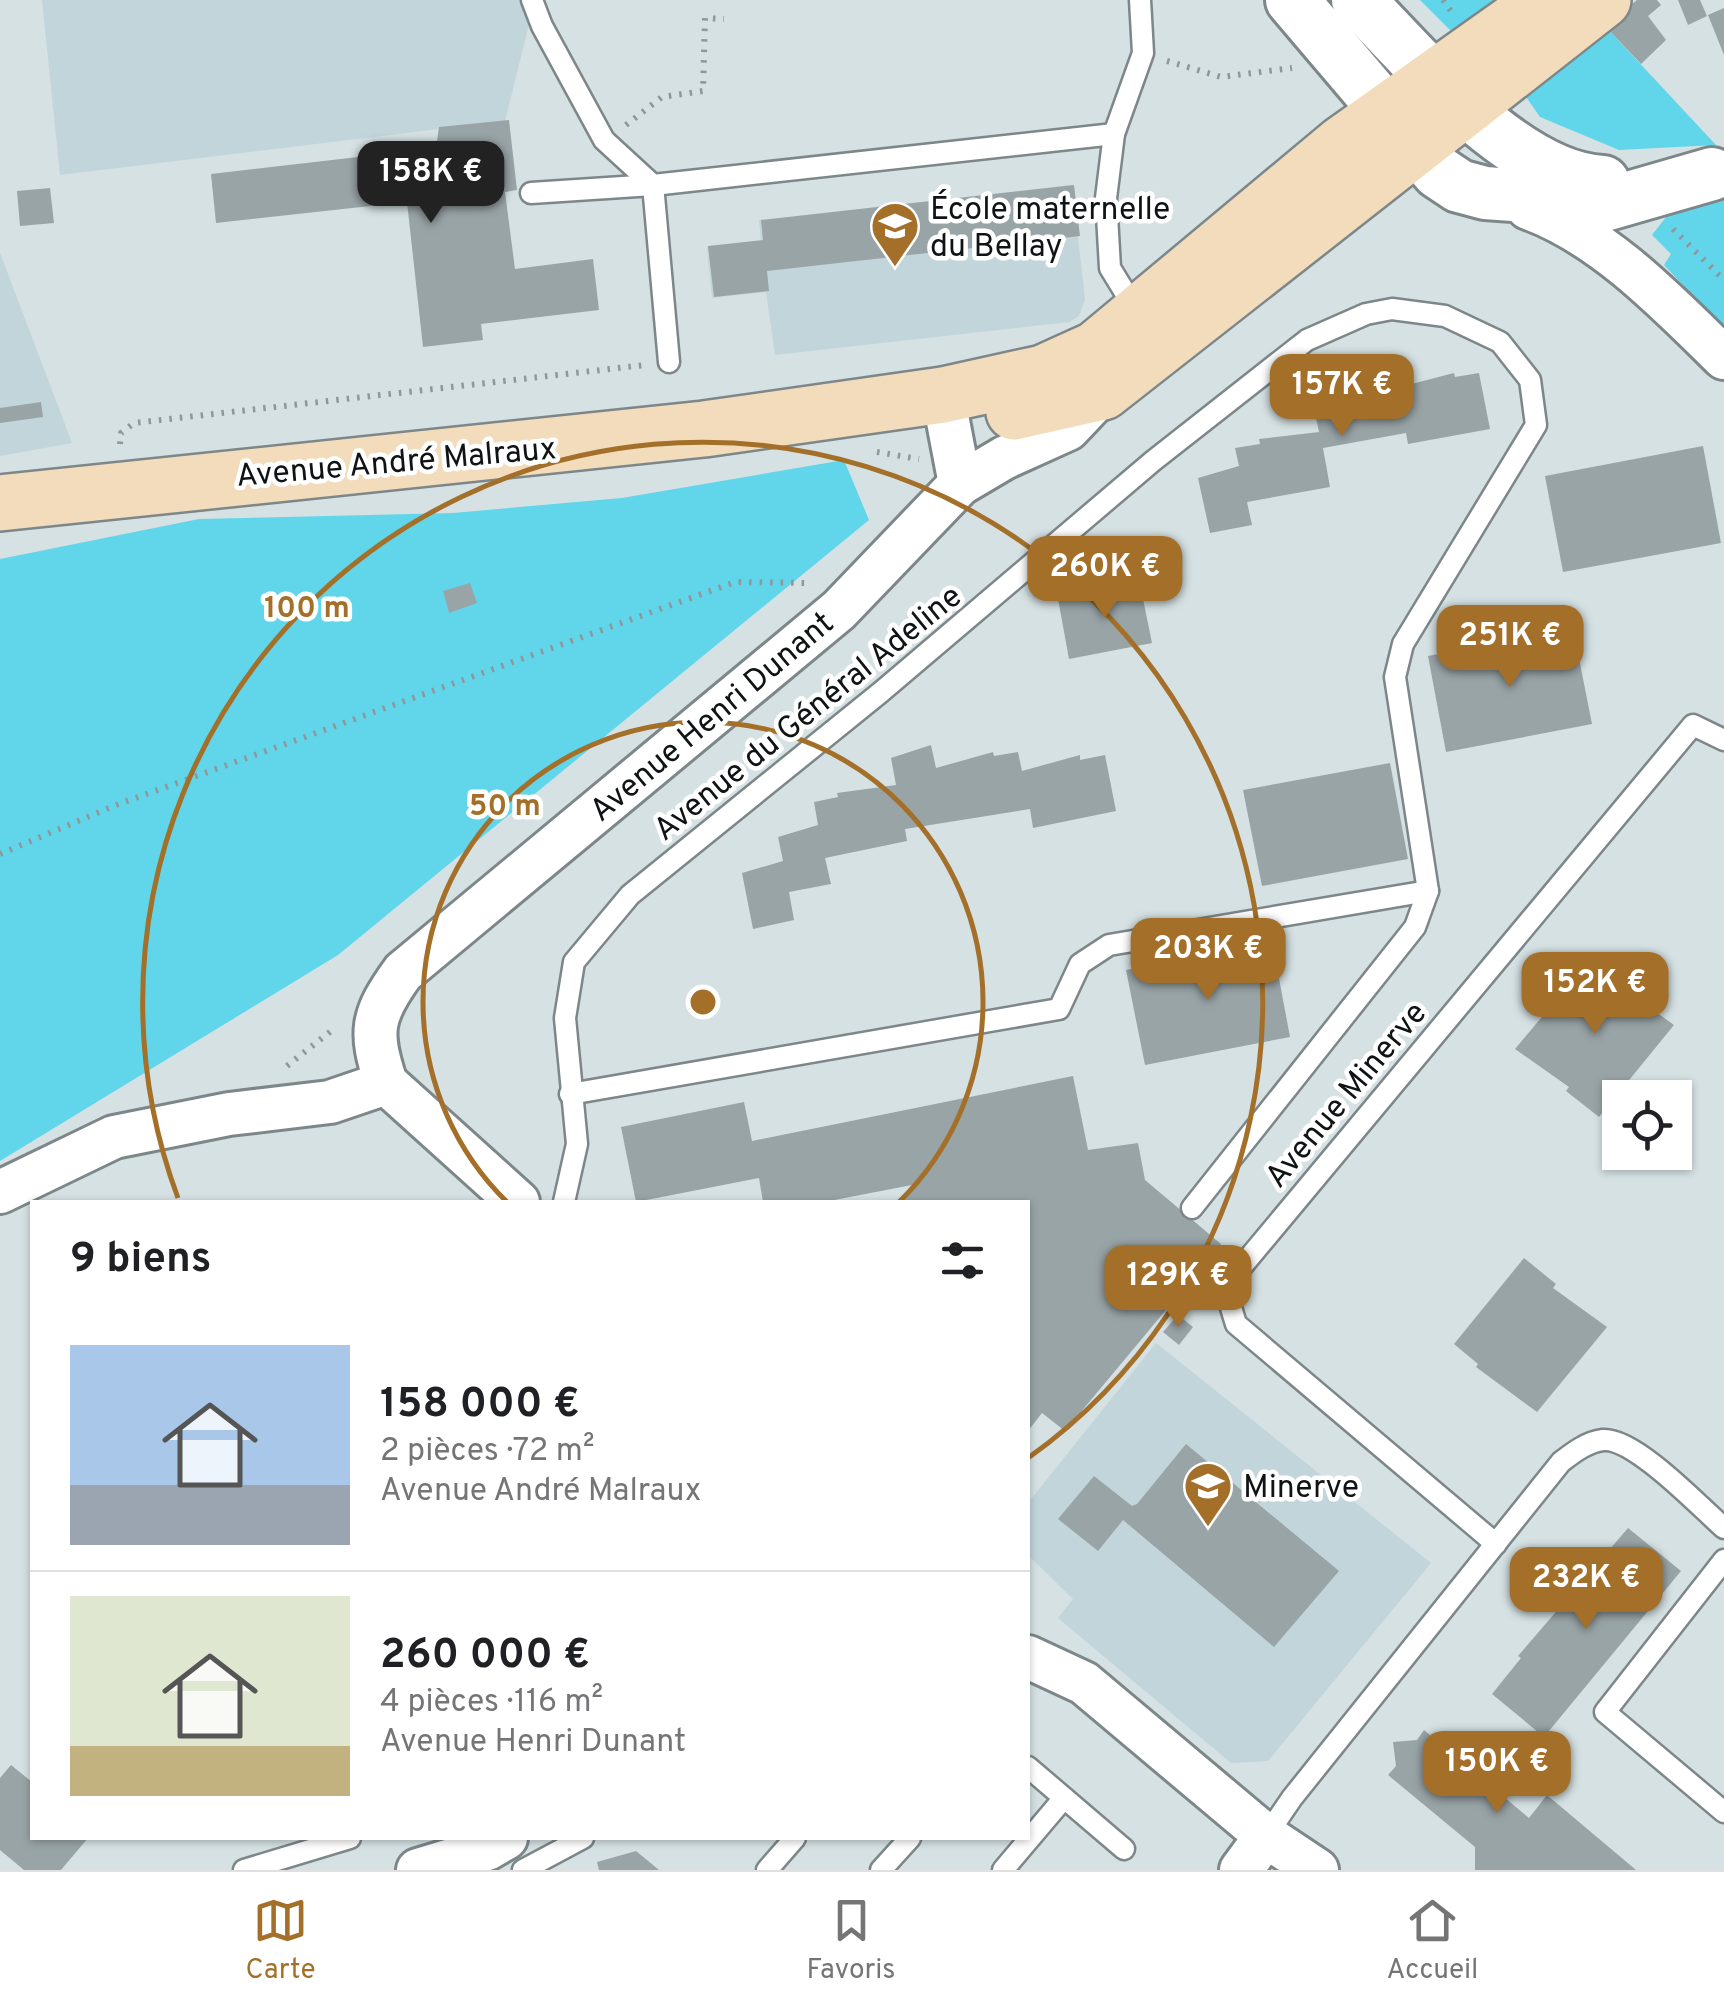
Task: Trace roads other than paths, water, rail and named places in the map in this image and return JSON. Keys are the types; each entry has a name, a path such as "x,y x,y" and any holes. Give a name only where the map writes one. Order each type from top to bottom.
{"main road":[{"path":"1450,93 1545,0"},
{"path":"947,410 1043,374 1096,349 1138,314 1450,93 1604,0"},
{"name":"Avenue Henri Dunant","path":"947,410 1104,392 1401,128"},
{"name":"Avenue André Malraux","path":"0,502 210,478 566,446 792,415 947,410"}],"street":[{"path":"1292,0 1438,172 1459,186 1498,194 1554,198 1580,208 1624,201 1718,173"},
{"path":"1358,0 1450,93 1514,147 1624,201 1661,296"},
{"path":"1498,194 1578,230 1661,296 1724,358"},
{"name":"Avenue Henri Dunant","path":"386,1083 373,1042 378,1005 403,972 866,584 960,484 1004,458 1068,429 1104,392"},
{"path":"947,410 960,484"},
{"path":"0,1192 114,1137 229,1114 330,1102 386,1083 516,1200"},
{"path":"1030,1658 1084,1683 1266,1836 1316,1870"},
{"path":"1241,1870 1266,1836"},
{"path":"418,1870 499,1852"}],"lane":[{"path":"532,0 605,141 653,185 668,362"},
{"path":"1138,314 1110,268 1106,198 1114,134 1143,52 1140,0"},
{"path":"531,193 653,185 1114,134"},
{"name":"Avenue du Général Adeline","path":"564,1200 576,1144 565,1018 574,962 630,895 881,692 1153,461 1307,340 1366,314 1392,309 1445,316 1500,342 1521,365 1536,402 1536,425 1527,446 1501,478 1422,610 1403,644 1395,678 1428,890"},
{"name":"Avenue Minerve","path":"1496,1544 1236,1324 1229,1301 1234,1277 1694,725 1724,740"},
{"path":"570,1094 1059,1009 1080,964 1109,945 1428,890 1415,927 1192,1208"},
{"path":"1266,1836 1292,1798 1562,1462 1581,1447 1607,1440 1635,1450 1724,1528"},
{"path":"1724,1560 1605,1712 1724,1812"},
{"path":"1030,1770 1124,1849"},
{"path":"1030,1838 1064,1798"},
{"path":"244,1870 343,1840"},
{"path":"523,1870 580,1840"},
{"path":"767,1870 793,1840"},
{"path":"1003,1870 1028,1840"},
{"path":"881,1870 899,1841"}],"place":[{"name":"École maternelle du Bellay","path":"895,268"},
{"name":"Minerve","path":"1208,1528"}]}
